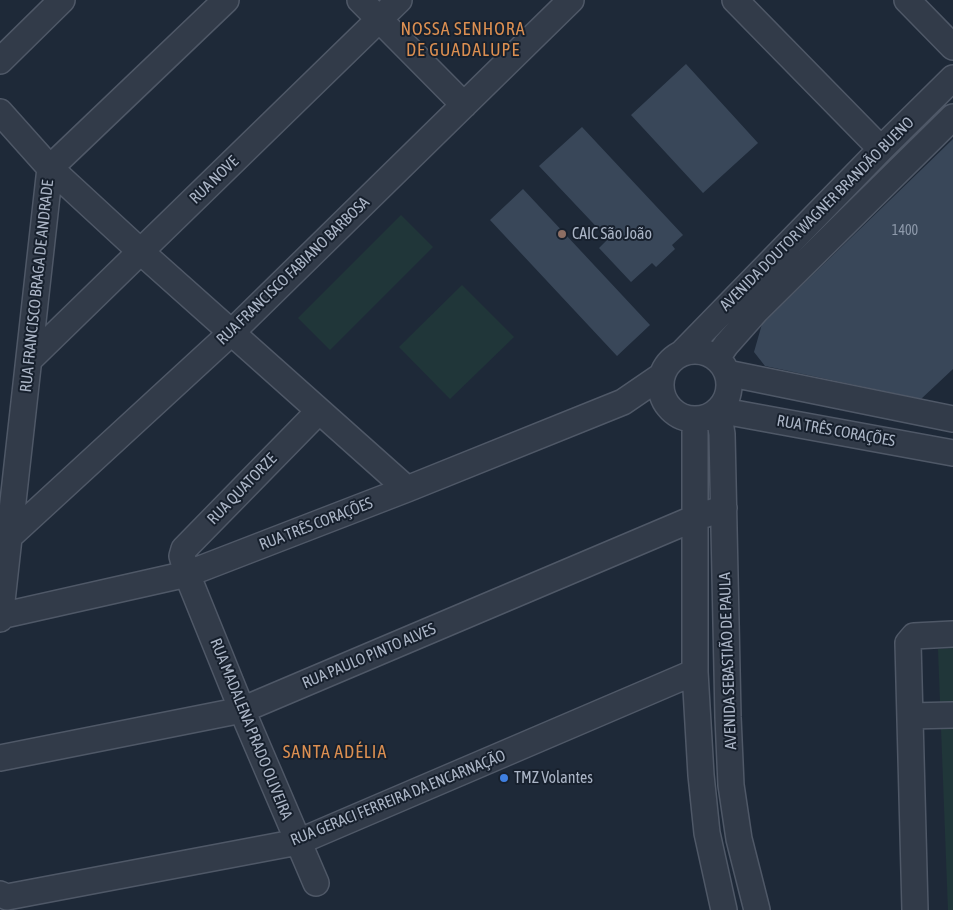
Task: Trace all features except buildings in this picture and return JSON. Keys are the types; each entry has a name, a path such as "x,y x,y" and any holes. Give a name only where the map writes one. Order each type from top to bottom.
{"street":[{"path":"0,60 62,0"},
{"name":"RUA FRANCISCO BRAGA DE ANDRADE","path":"0,617 50,168 226,0"},
{"path":"360,0 464,104"},
{"name":"RUA NOVE","path":"29,360 399,0"},
{"name":"RUA FRANCISCO FABIANO BARBOSA","path":"10,536 232,332 571,0"},
{"path":"735,0 881,149"},
{"path":"906,0 953,47"},
{"name":"AVENIDA DOUTOR WAGNER BRANDÃO BUENO","path":"683,352 953,78"},
{"path":"0,112 50,168 140,251 407,489"},
{"name":"AVENIDA DOUTOR WAGNER BRANDÃO BUENO","path":"722,365 726,345 757,310 953,117"},
{"path":"701,350 722,365 730,386 726,399 718,410 708,417 695,419 685,418 667,406 661,392 661,376 668,362 683,352 701,350"},
{"name":"RUA TRÊS CORAÇÕES","path":"722,365 953,419"},
{"name":"RUA TRÊS CORAÇÕES","path":"0,617 187,574 407,489 623,402 661,376"},
{"name":"RUA TRÊS CORAÇÕES","path":"623,402 667,406"},
{"name":"RUA TRÊS CORAÇÕES","path":"718,410 953,453"},
{"name":"AVENIDA SEBASTIÃO DE PAULA","path":"718,410 722,434 728,717 732,784 739,839 757,910"},
{"name":"RUA QUATORZE","path":"187,574 182,556 184,549 319,411"},
{"name":"AVENIDA SEBASTIÃO DE PAULA","path":"695,419 695,672 701,775 713,862 724,910"},
{"name":"RUA PAULO PINTO ALVES","path":"0,758 242,710 695,518 724,508"},
{"name":"RUA MADALENA PRADO OLIVEIRA","path":"187,574 242,710 316,883"},
{"path":"915,910 908,643 914,636 953,634"},
{"name":"RUA GERACI FERREIRA DA ENCARNAÇÃO","path":"0,894 7,897 298,842 695,672"},
{"path":"910,716 953,715"}],"green space":[{"path":"401,215 433,247 330,350 298,318"},
{"path":"462,285 514,337 450,399 399,347"},
{"path":"953,648 953,910 948,910 938,649"}],"place":[{"name":"CAIC São João","path":"562,234"},
{"name":"TMZ Volantes","path":"504,778"}],"district":[{"name":"NOSSA SENHORA DE GUADALUPE","path":"463,39"},
{"name":"SANTA ADÉLIA","path":"335,752"}]}
